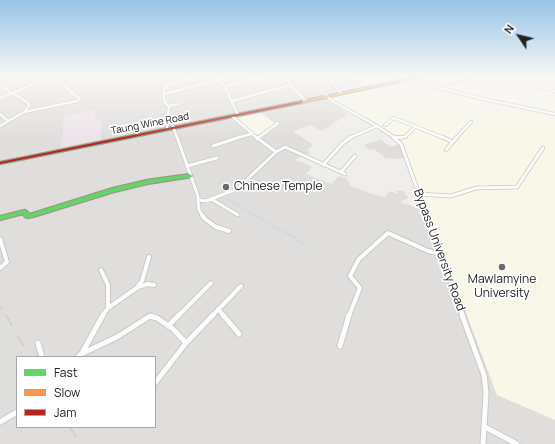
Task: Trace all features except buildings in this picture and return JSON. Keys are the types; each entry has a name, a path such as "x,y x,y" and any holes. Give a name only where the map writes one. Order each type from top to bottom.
{"main road":[{"name":"Taung Wine Road","path":"0,162 317,98"},
{"path":"0,218 26,212 27,216 33,215 147,182 175,180 190,176"}],"street":[{"path":"0,126 24,112 30,106 19,98"},
{"path":"24,112 77,101 80,99 78,98"},
{"path":"164,98 169,106 171,127 198,196 198,210 216,227 229,231"},
{"path":"230,98 235,115 251,134 276,152"},
{"path":"232,101 244,98"},
{"name":"Bypass University Road","path":"328,98 377,126 401,144 484,376 486,393 483,444"},
{"path":"478,98 555,114"},
{"path":"169,106 178,104"},
{"path":"0,114 8,121"},
{"path":"385,125 394,118 453,142"},
{"path":"446,150 471,122"},
{"path":"257,139 278,123"},
{"path":"323,165 343,143 377,126"},
{"path":"395,138 405,137 415,127"},
{"path":"213,146 251,134"},
{"path":"198,200 213,200 236,189 276,152 285,147 345,174"},
{"path":"419,194 450,196 476,188 517,187 543,148"},
{"path":"342,172 355,156"},
{"path":"187,166 217,158"},
{"path":"213,200 238,215"},
{"path":"340,346 350,310 360,288 350,276 360,259 388,233 428,251 441,254"},
{"path":"0,240 6,262 5,265 0,268"},
{"path":"138,287 142,281 149,258"},
{"path":"101,270 108,285 108,308"},
{"path":"168,326 211,283"},
{"path":"80,355 98,321 108,308 138,287 148,284 154,285"},
{"path":"156,382 186,342 241,286"},
{"path":"218,310 239,334"},
{"path":"80,355 117,337 150,316 157,318 186,342"},
{"path":"38,344 42,356"},
{"path":"0,422 16,413"},
{"path":"485,426 517,444"}],"shaded area":[{"path":"0,98 327,98 348,114 322,131 310,125 293,131 313,145 307,150 310,153 304,158 300,156 296,160 312,167 306,174 331,184 339,176 347,179 351,186 375,195 386,197 389,191 398,194 397,191 404,191 408,198 400,202 423,210 435,209 414,153 401,159 386,158 374,149 369,150 364,145 380,140 391,147 415,139 447,98 555,98 555,444 0,444"},
{"name":"Mawlamyine University","path":"331,98 555,98 555,420 497,395 401,140"},
{"path":"95,110 95,117 101,120 101,139 61,147 64,116"},
{"path":"261,112 278,126 260,139 243,125 238,117"},
{"path":"231,177 241,184 226,195 204,202 196,196 194,187"},
{"path":"0,316 22,356 16,356 16,410 0,418"}],"waterway":[{"path":"226,199 293,237 305,246"}],"railway":[{"path":"0,305 6,316"},
{"path":"6,315 29,356"},
{"path":"71,428 80,444"}],"traffic: fast":[{"path":"0,218 25,212 27,216 33,215 113,190 147,182 190,176"}],"traffic: slow":[{"path":"301,102 322,98"}],"traffic: jam":[{"path":"0,163 301,102"}],"place":[{"name":"Chinese Temple","path":"226,187"},
{"name":"Mawlamyine University","path":"502,267"}]}
